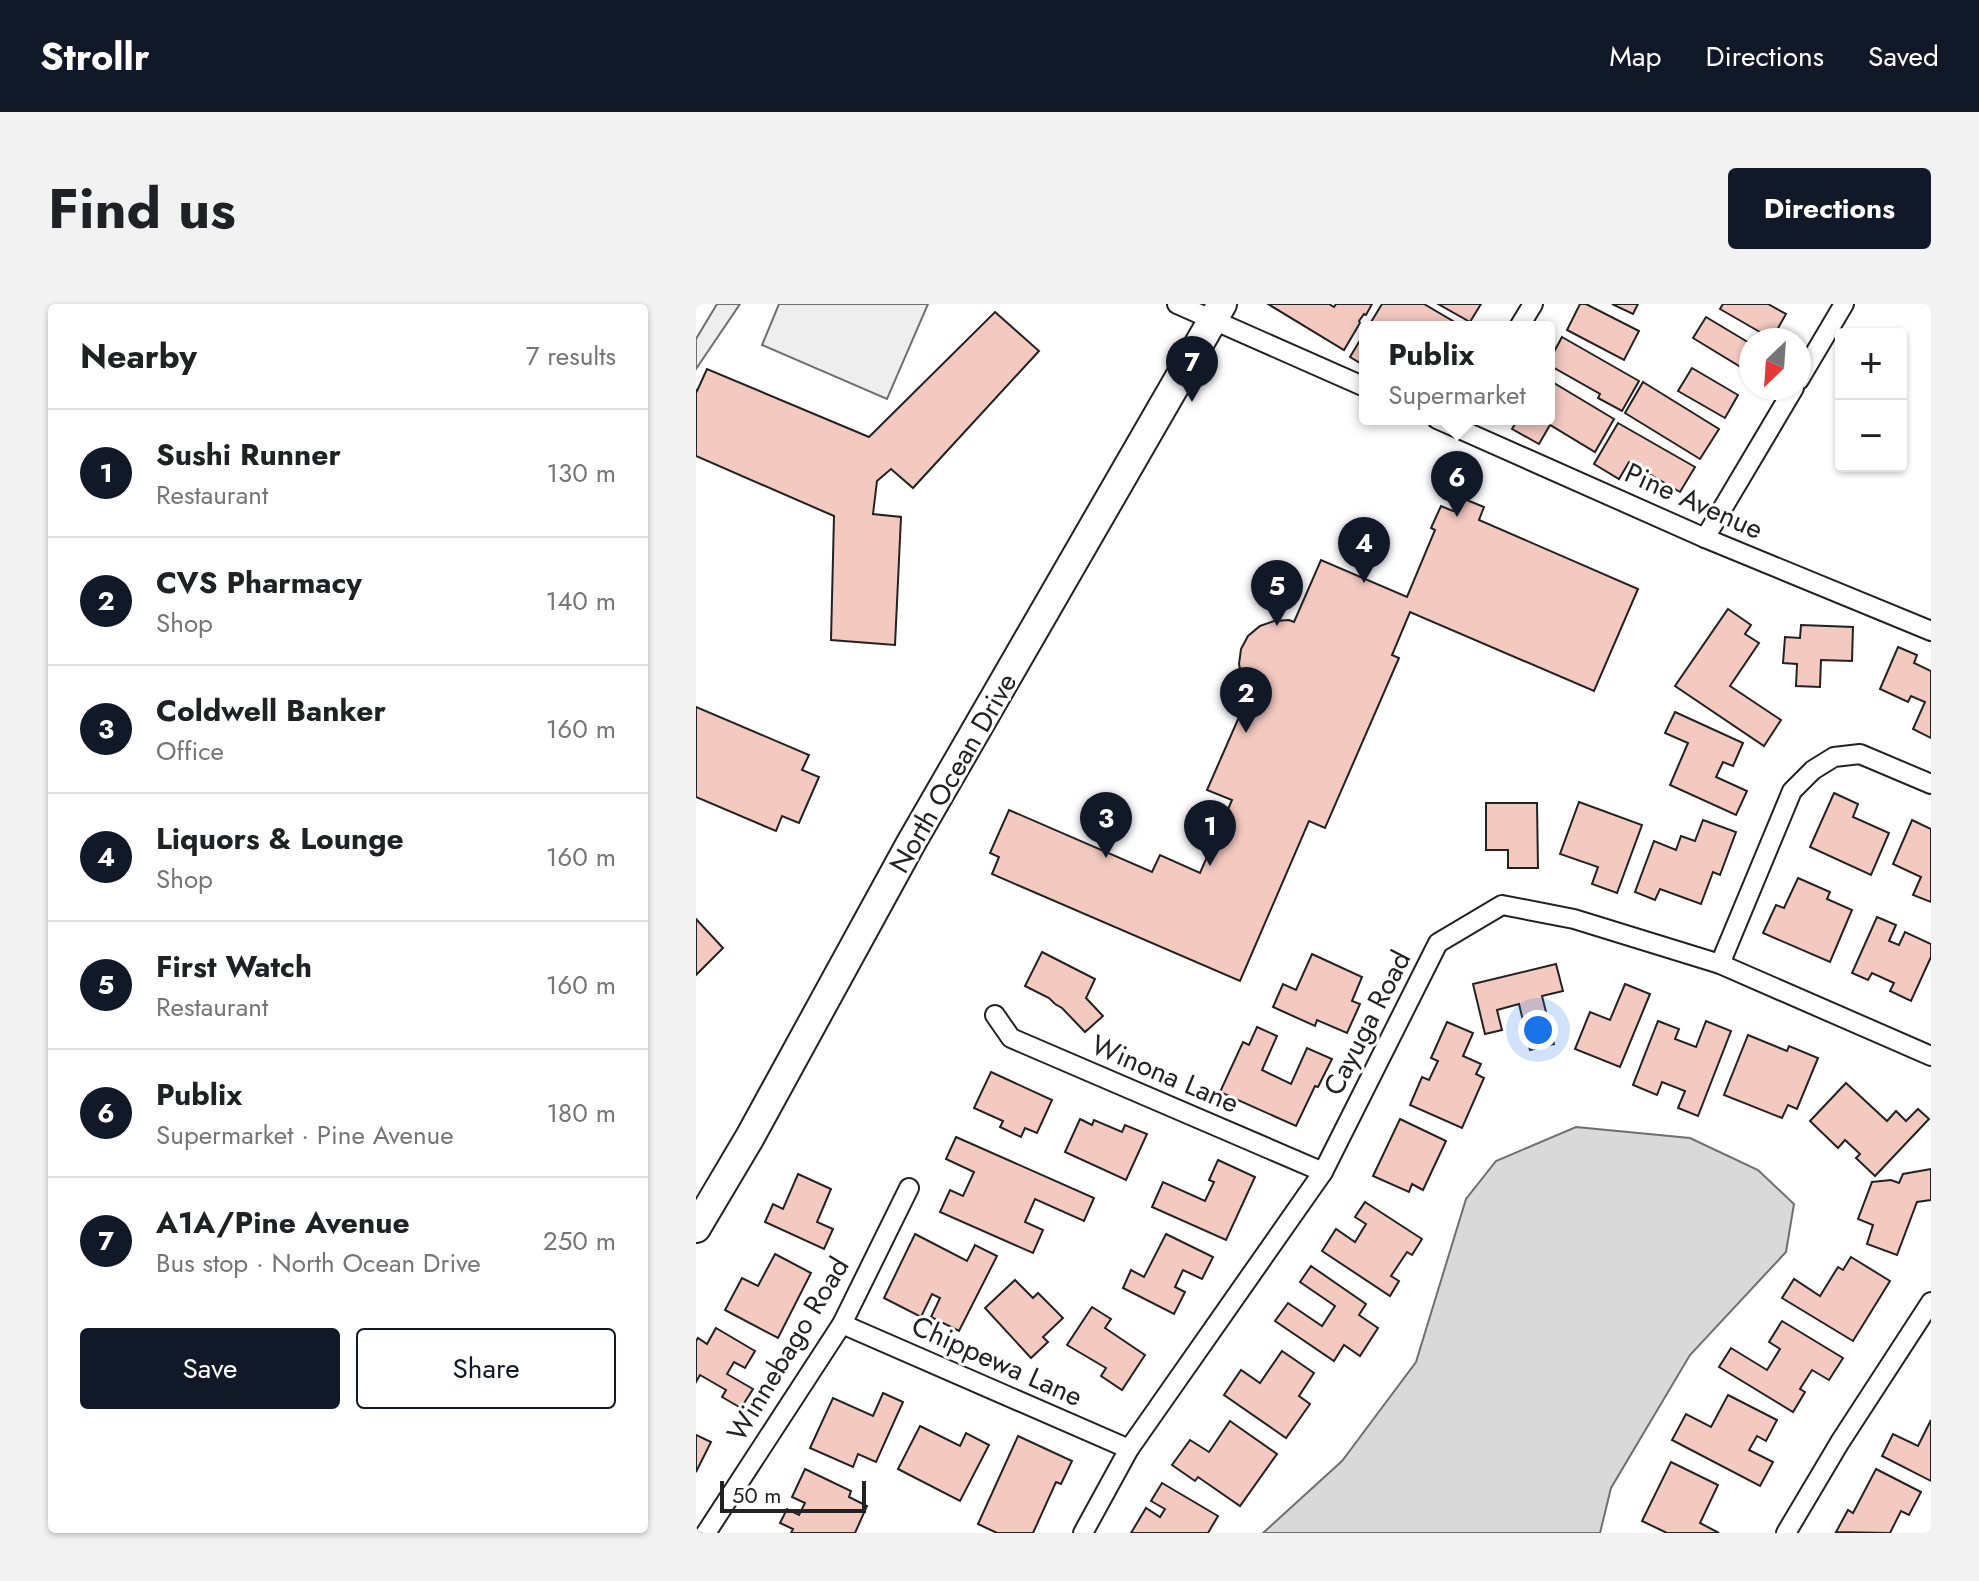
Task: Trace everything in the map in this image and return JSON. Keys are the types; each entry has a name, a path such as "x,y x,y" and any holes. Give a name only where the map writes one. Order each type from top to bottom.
{"main road":[{"name":"North Ocean Drive","path":"696,1228 750,1137 911,843 1218,312"}],"street":[{"path":"1177,304 1218,312 1359,384"},
{"path":"1811,360 1844,304"},
{"path":"1705,538 1787,400"},
{"name":"Pine Avenue","path":"1464,425 1705,538 1931,631"},
{"path":"1720,964 1792,791 1813,770 1834,757 1860,754 1931,784"},
{"name":"Cayuga Road","path":"1083,1533 1129,1449 1323,1172 1438,943 1502,905 1574,919 1720,964 1931,1056"},
{"name":"Winona Lane","path":"995,1015 1011,1038 1323,1172"},
{"name":"Winnebago Road","path":"706,1533 842,1324 909,1188"},
{"path":"1786,1533 1840,1442 1931,1302"},
{"name":"Chippewa Lane","path":"842,1324 1129,1449"}],"shaded area":[{"path":"717,304 740,304 696,369 696,339"},
{"path":"779,304 928,304 887,399 762,345"},
{"path":"1576,1127 1690,1138 1758,1170 1794,1204 1786,1252 1690,1355 1611,1488 1600,1533 1263,1533 1342,1461 1416,1362 1466,1199 1496,1161"}],"building":[{"path":"1268,304 1329,304 1334,307 1336,304 1372,304 1344,350"},
{"path":"1382,304 1424,304 1453,321 1372,321"},
{"path":"1438,304 1481,304 1468,321"},
{"path":"1580,304 1586,304 1639,331 1624,360 1567,330"},
{"path":"1612,304 1638,304 1633,314"},
{"path":"1723,304 1768,304 1786,314 1778,328 1753,328 1720,309"},
{"path":"995,312 1039,351 913,488 891,469 877,481 873,514 901,517 895,645 831,640 834,516 696,456 696,390 707,369 869,437"},
{"path":"1706,317 1739,337 1739,366 1693,338"},
{"path":"1562,337 1639,381 1622,411 1598,398 1600,394 1555,368 1555,350"},
{"path":"1359,342 1359,362 1350,357"},
{"path":"1692,368 1738,395 1725,418 1678,391"},
{"path":"1643,382 1719,429 1700,459 1625,413"},
{"path":"1555,384 1614,419 1595,452 1550,425 1555,425"},
{"path":"1618,423 1695,467 1680,492 1629,462 1619,479 1594,464"},
{"path":"1514,425 1550,425 1539,444 1512,429"},
{"path":"1462,498 1484,507 1479,520 1638,589 1594,691 1410,612 1392,655 1399,658 1325,828 1309,821 1240,981 992,874 999,857 990,853 1009,810 1152,872 1160,855 1200,873 1232,800 1207,790 1250,692 1242,679 1239,664 1241,649 1248,636 1260,626 1274,621 1294,622 1321,560 1407,597 1435,530 1431,528 1441,506 1457,510"},
{"path":"1728,609 1751,625 1745,634 1759,643 1730,686 1781,720 1764,746 1675,686"},
{"path":"1801,625 1853,627 1852,661 1821,660 1820,687 1796,686 1797,664 1783,663 1785,637 1800,638"},
{"path":"1898,647 1917,655 1914,663 1931,671 1931,738 1913,729 1925,702 1911,696 1908,702 1880,689"},
{"path":"696,707 809,755 802,770 819,777 799,823 782,816 776,831 696,797"},
{"path":"1675,712 1743,743 1733,766 1723,762 1716,777 1747,791 1736,815 1670,785 1688,743 1665,733"},
{"path":"1834,793 1858,804 1853,817 1889,833 1871,875 1810,847"},
{"path":"1579,802 1642,825 1617,893 1592,884 1598,867 1560,854"},
{"path":"1486,803 1537,803 1538,868 1508,868 1508,850 1486,850"},
{"path":"1703,820 1736,832 1720,875 1713,872 1701,904 1660,889 1655,900 1635,892 1654,841 1676,850 1681,836 1695,841"},
{"path":"1912,820 1931,829 1931,902 1913,895 1921,877 1893,864"},
{"path":"1798,878 1830,892 1827,899 1852,910 1830,962 1763,933 1776,905 1784,908"},
{"path":"1877,917 1896,925 1889,941 1899,945 1905,932 1931,944 1931,957 1911,1001 1890,991 1894,983 1872,973 1868,980 1852,973"},
{"path":"696,919 723,948 696,975"},
{"path":"1042,952 1095,979 1086,998 1103,1016 1085,1032 1049,998 1025,986"},
{"path":"1312,954 1362,977 1352,1001 1360,1004 1347,1033 1317,1020 1315,1026 1273,1007 1283,984 1296,990"},
{"path":"1556,964 1563,991 1542,996 1554,1044 1530,1050 1519,1004 1497,1010 1502,1030 1485,1034 1473,984"},
{"path":"1625,984 1650,994 1620,1067 1575,1049 1590,1012 1610,1020"},
{"path":"1658,1021 1679,1029 1675,1039 1696,1047 1706,1021 1731,1031 1698,1116 1678,1108 1685,1091 1662,1082 1657,1095 1633,1085"},
{"path":"1447,1022 1473,1033 1463,1056 1481,1064 1476,1074 1484,1078 1462,1128 1410,1105 1422,1077 1429,1080 1438,1061 1431,1058"},
{"path":"1257,1027 1277,1036 1262,1070 1291,1084 1307,1048 1332,1059 1296,1126 1220,1092 1243,1042 1249,1045"},
{"path":"1748,1035 1787,1051 1789,1046 1818,1058 1797,1109 1788,1105 1782,1118 1724,1095"},
{"path":"991,1072 1052,1100 1037,1133 1025,1128 1021,1137 1000,1127 1003,1121 974,1108"},
{"path":"1846,1083 1887,1121 1896,1111 1906,1121 1918,1109 1929,1119 1875,1176 1856,1158 1860,1154 1845,1140 1838,1148 1810,1121"},
{"path":"1080,1119 1092,1125 1094,1120 1122,1132 1125,1125 1147,1134 1126,1180 1065,1152"},
{"path":"1400,1119 1446,1141 1423,1190 1412,1184 1409,1192 1373,1176"},
{"path":"956,1137 1094,1198 1084,1221 1035,1199 1025,1222 1043,1230 1033,1253 940,1212 950,1190 963,1196 974,1172 946,1159"},
{"path":"1218,1160 1255,1177 1226,1240 1152,1207 1163,1182 1205,1201 1214,1182 1209,1180"},
{"path":"1931,1169 1931,1200 1917,1202 1897,1255 1867,1244 1873,1225 1858,1219 1872,1182 1891,1180 1899,1183 1903,1174"},
{"path":"798,1174 831,1189 817,1222 833,1229 824,1249 765,1222 773,1204 783,1209"},
{"path":"1365,1202 1422,1239 1412,1255 1407,1252 1391,1276 1399,1281 1390,1296 1322,1251 1336,1229 1355,1242 1366,1224 1355,1217"},
{"path":"915,1234 967,1261 975,1245 997,1256 959,1331 931,1317 940,1298 932,1294 921,1317 884,1298"},
{"path":"1166,1234 1213,1257 1202,1279 1183,1270 1175,1287 1185,1292 1174,1314 1123,1288 1131,1270 1144,1277"},
{"path":"775,1254 811,1273 778,1338 725,1310 742,1278 758,1286"},
{"path":"1851,1257 1890,1281 1853,1341 1782,1298 1794,1279 1820,1296 1838,1267 1843,1270"},
{"path":"1311,1266 1366,1304 1359,1315 1378,1328 1360,1356 1344,1345 1334,1361 1275,1321 1288,1303 1322,1326 1335,1306 1300,1282"},
{"path":"1015,1280 1033,1298 1038,1293 1063,1318 1043,1337 1048,1342 1031,1358 985,1308"},
{"path":"1092,1307 1111,1319 1105,1328 1145,1355 1122,1390 1101,1376 1106,1368 1067,1345"},
{"path":"1782,1321 1843,1358 1829,1380 1812,1370 1800,1389 1805,1392 1793,1412 1719,1367 1731,1348 1767,1370 1780,1349 1769,1342"},
{"path":"716,1328 755,1351 745,1368 734,1362 727,1374 753,1389 741,1408 722,1397 726,1390 700,1375 696,1382 696,1341 698,1338 707,1344"},
{"path":"1282,1351 1314,1373 1299,1396 1310,1404 1286,1438 1224,1395 1241,1370 1260,1383"},
{"path":"883,1393 903,1402 876,1462 858,1454 853,1467 810,1448 833,1398 873,1416"},
{"path":"1728,1395 1777,1420 1766,1441 1757,1436 1749,1450 1773,1462 1760,1486 1672,1440 1686,1414 1711,1427"},
{"path":"1931,1420 1931,1481 1882,1456 1893,1434 1918,1446"},
{"path":"1230,1421 1277,1454 1240,1506 1198,1477 1195,1481 1172,1465 1190,1440 1209,1452"},
{"path":"920,1426 960,1446 966,1433 989,1445 960,1501 898,1469"},
{"path":"696,1435 711,1442 696,1472"},
{"path":"1018,1436 1072,1461 1061,1484 1056,1482 1033,1533 997,1533 978,1524"},
{"path":"1671,1462 1718,1485 1700,1523 1719,1533 1667,1533 1642,1521"},
{"path":"805,1469 851,1491 849,1497 867,1506 855,1533 791,1533 793,1529 780,1523 787,1509 799,1515 805,1503 792,1497"},
{"path":"1876,1469 1921,1492 1909,1515 1901,1511 1890,1533 1836,1532 1848,1510 1853,1513"},
{"path":"1162,1483 1218,1516 1208,1533 1131,1533 1146,1508 1160,1517 1165,1509 1151,1501"}],"place":[{"name":"A1A/Pine Avenue","path":"1192,402"},
{"name":"Publix","path":"1457,517"},
{"name":"Liquors & Lounge","path":"1364,583"},
{"name":"First Watch","path":"1277,626"},
{"name":"CVS Pharmacy","path":"1246,733"},
{"name":"Coldwell Banker","path":"1106,858"},
{"name":"Sushi Runner","path":"1210,866"}]}
